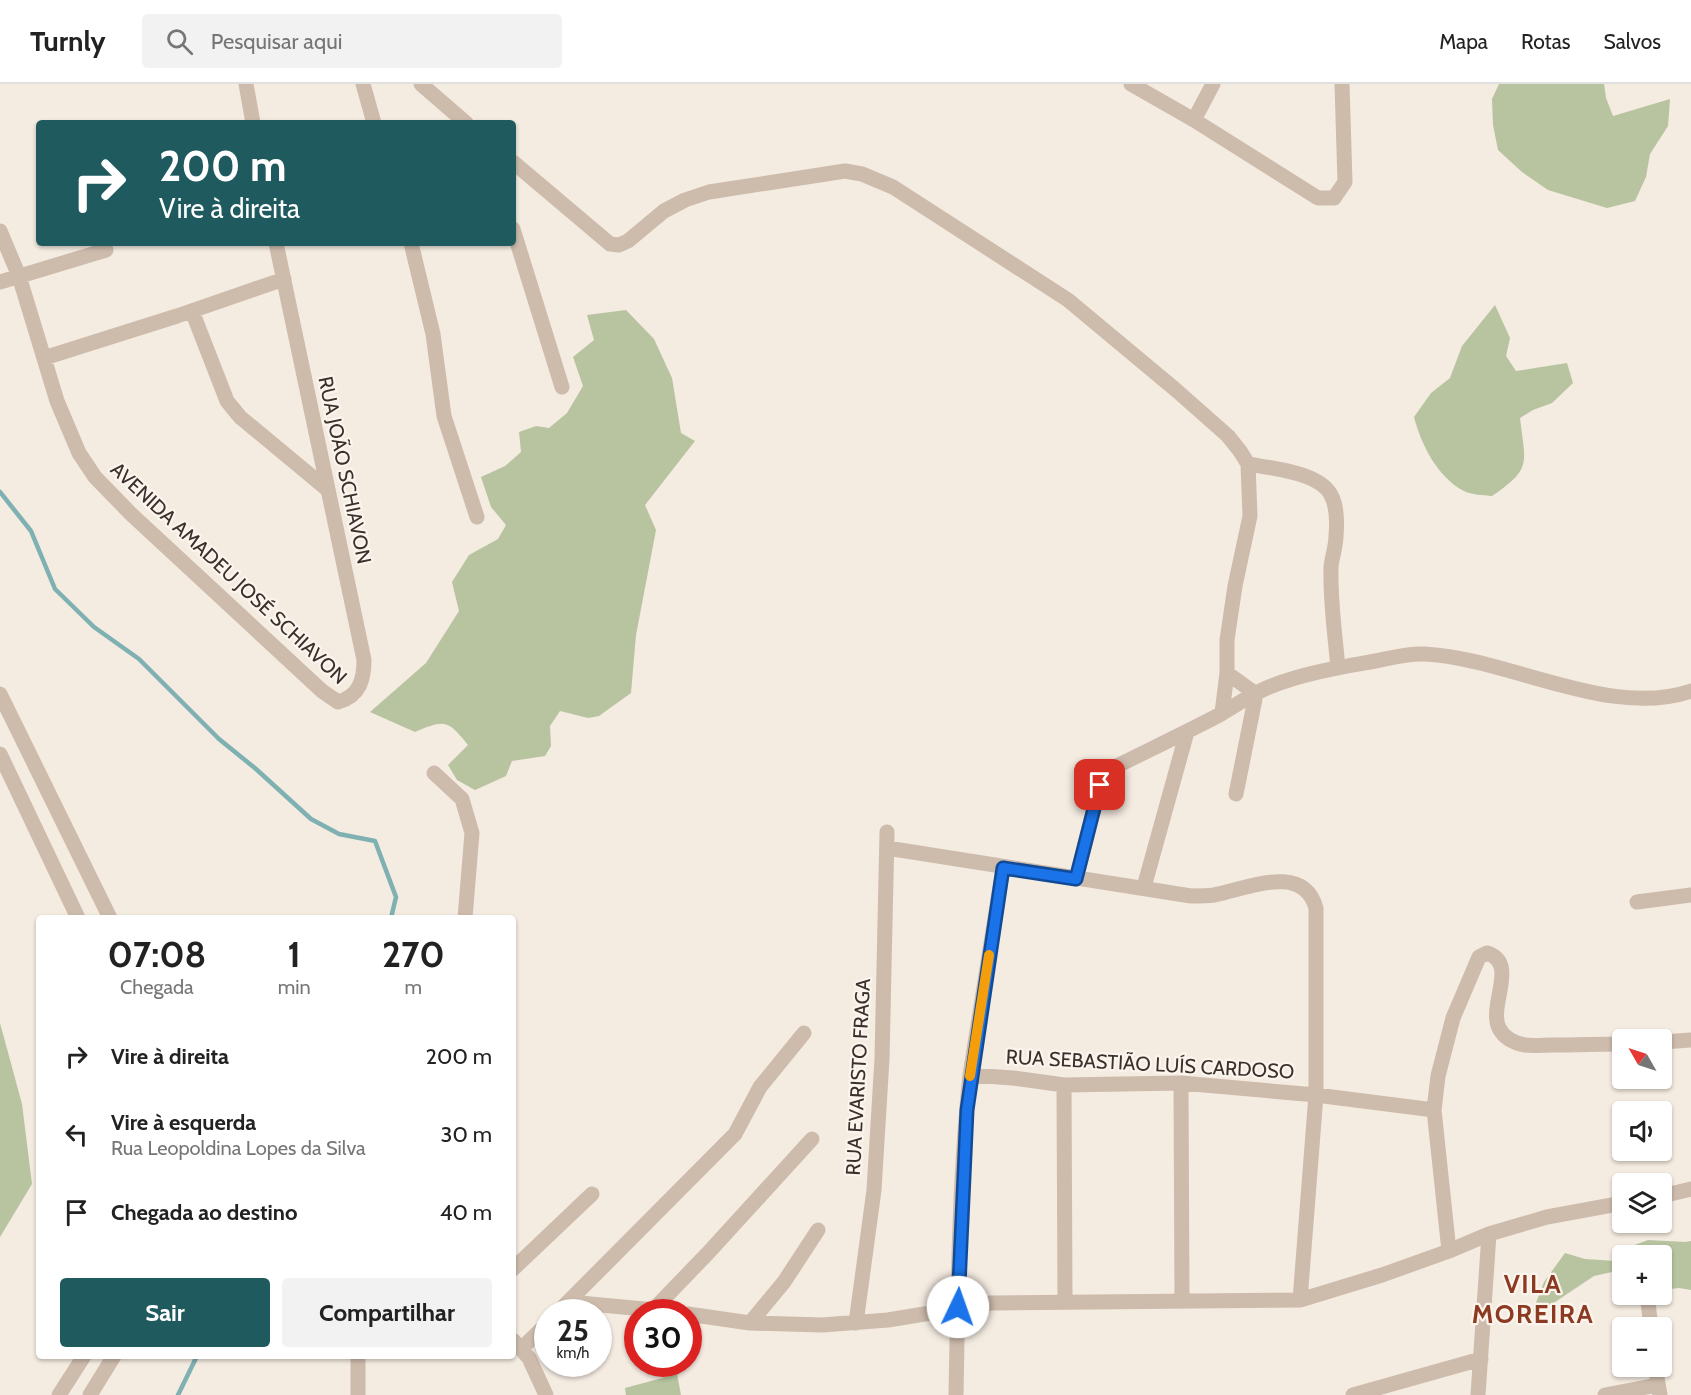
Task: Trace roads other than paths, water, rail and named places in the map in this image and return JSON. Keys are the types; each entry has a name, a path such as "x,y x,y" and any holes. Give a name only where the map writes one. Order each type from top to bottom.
{"street":[{"path":"246,84 252,120"},
{"path":"363,84 374,120"},
{"path":"421,84 463,120"},
{"path":"1131,84 1194,120 1318,198 1334,198 1345,182 1342,84"},
{"path":"1194,120 1213,84"},
{"path":"516,165 610,244 619,245 628,241 664,211 685,200 710,192 845,171 862,174 893,187 1068,300 1176,390 1227,436 1248,464 1250,516 1235,586 1227,640 1227,673 1222,713"},
{"name":"AVENIDA AMADEU JOSÉ SCHIAVON","path":"0,231 19,276 57,401 79,453 95,477 131,514 322,691 338,702 346,700"},
{"path":"516,239 562,387"},
{"name":"RUA JOÃO SCHIAVON","path":"277,246 364,660 364,678 346,700"},
{"path":"412,246 433,334 444,416 477,517"},
{"path":"0,282 106,250"},
{"path":"44,358 284,279"},
{"path":"192,311 227,401 240,417 328,490"},
{"path":"1248,464 1301,474 1322,485 1331,495 1336,514 1336,536 1331,565 1338,668"},
{"path":"1076,879 1100,785 1107,774 1119,765 1187,732 1268,687 1338,668 1422,653 1498,667 1596,693 1640,700 1675,697 1691,691"},
{"path":"1227,673 1256,694"},
{"path":"0,694 109,915"},
{"path":"1236,794 1256,694"},
{"path":"1144,887 1187,732"},
{"path":"0,754 77,915"},
{"path":"434,773 462,799 472,833 465,915"},
{"name":"RUA EVARISTO FRAGA","path":"856,1323 874,1190 882,1059 887,832"},
{"path":"887,848 1191,896 1212,895 1287,881 1299,884 1310,892 1316,908 1316,1095 1300,1300"},
{"path":"957,1395 958,1307 967,1110 970,1076 1003,868"},
{"path":"1636,902 1691,895"},
{"path":"1449,1251 1434,1110 1438,1076 1453,1018 1479,957 1487,952 1501,962 1502,980 1496,1009 1498,1027 1508,1039 1524,1045 1612,1044"},
{"path":"572,1299 735,1134 760,1087 804,1033"},
{"path":"1672,1041 1691,1040"},
{"name":"RUA SEBASTIÃO LUÍS CARDOSO","path":"970,1076 1013,1078 1065,1085 1181,1083 1316,1095 1434,1110"},
{"path":"1181,1083 1182,1301"},
{"path":"1065,1085 1065,1302"},
{"path":"664,1299 812,1138"},
{"path":"1672,1194 1691,1190"},
{"path":"516,1266 592,1194"},
{"path":"702,1316 784,1325 856,1323 928,1314 991,1302 1300,1300 1449,1251 1489,1234 1547,1217 1612,1205"},
{"path":"750,1323 784,1282 818,1230"},
{"path":"1478,1395 1489,1234"},
{"path":"534,1332 517,1344 529,1358 546,1395"},
{"path":"59,1395 82,1359"},
{"path":"358,1359 358,1395"},
{"path":"1353,1395 1481,1359"},
{"path":"90,1395 110,1360"},
{"path":"1605,1395 1659,1390"}],"waterway":[{"path":"0,492 31,531 55,589 94,627 139,659 219,739 311,819 339,834 375,841 396,897 392,915"},
{"path":"178,1395 196,1359"}],"district":[{"name":"VILA MOREIRA","path":"1533,1299"}]}
